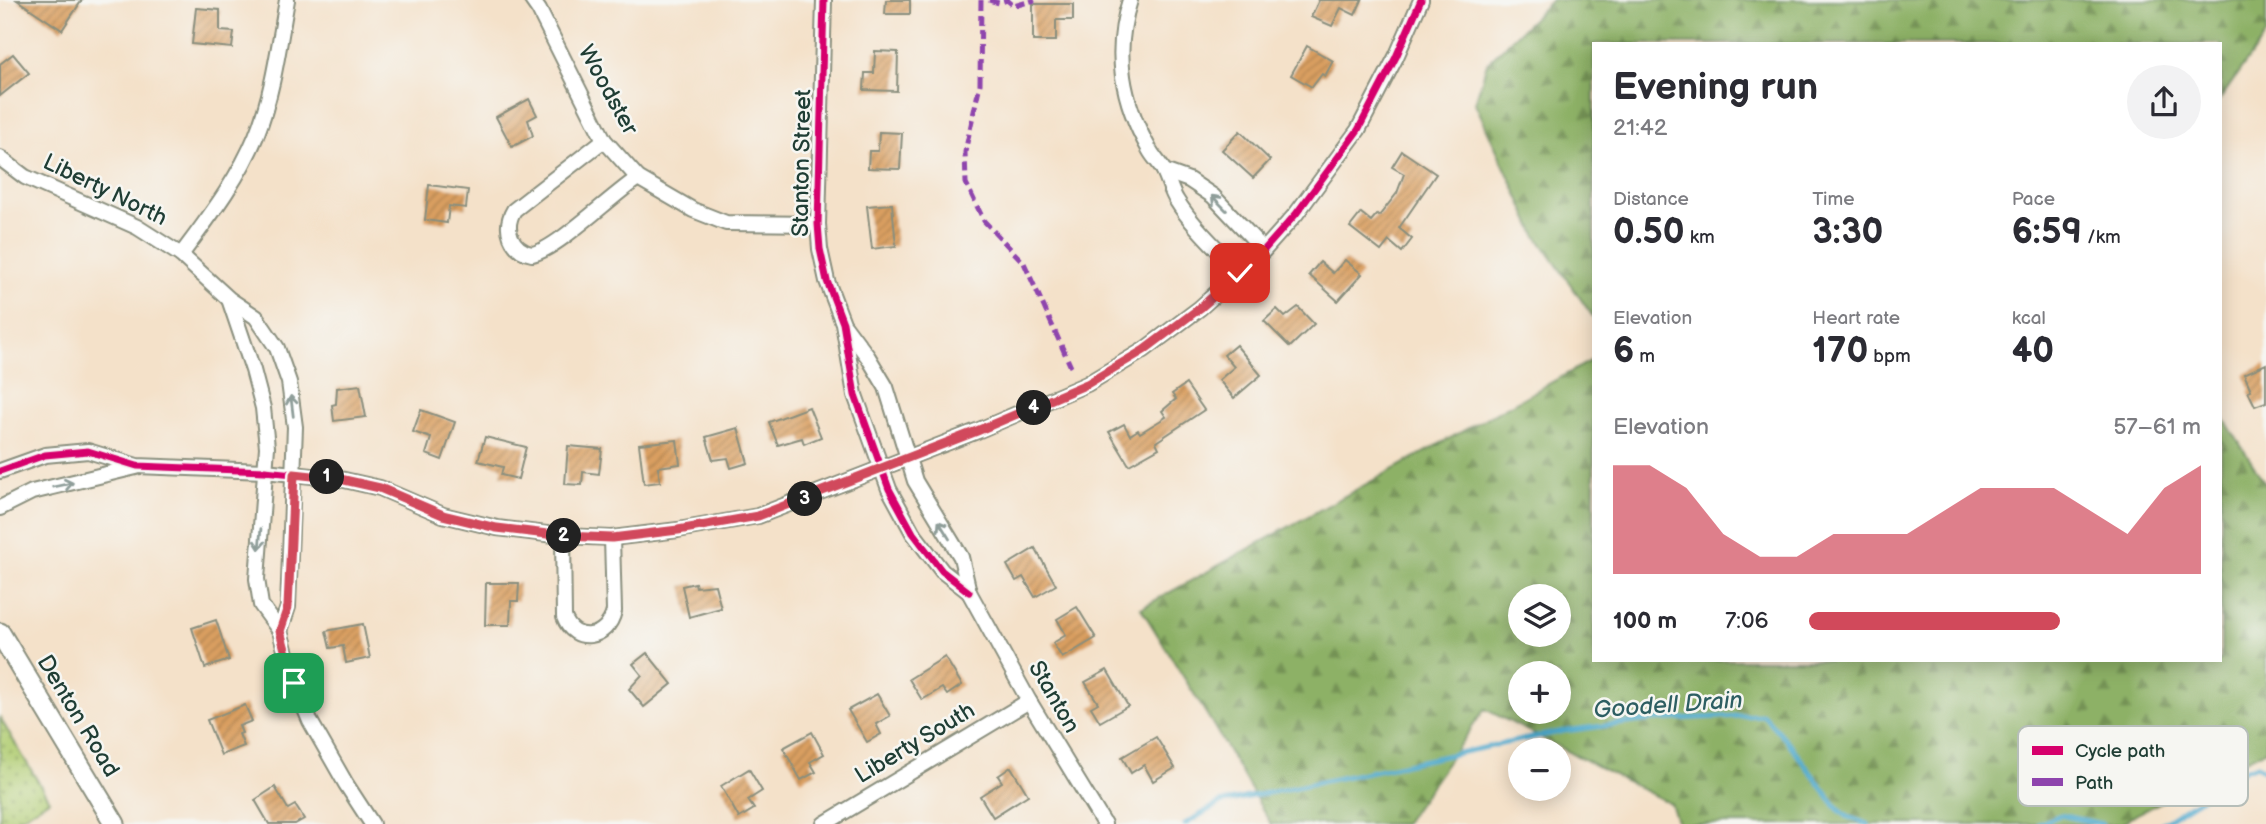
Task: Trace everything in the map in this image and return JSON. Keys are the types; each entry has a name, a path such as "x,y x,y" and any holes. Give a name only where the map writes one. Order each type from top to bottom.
{"street":[{"path":"181,255 224,197 256,136 274,72 287,0"},
{"name":"Woodster","path":"532,0 540,10 604,140 638,178 693,210 726,223 818,224"},
{"name":"Stanton Street","path":"824,0 818,224 827,281 843,323 855,395 889,489 913,533 942,571 969,592"},
{"path":"1130,0 1122,37 1120,65 1135,117 1176,200 1240,273"},
{"path":"0,471 45,455 88,452 137,466 265,471 340,479 380,488 443,515 497,528 564,536 612,538 758,516 825,492 1087,384 1144,350 1200,308 1264,250 1296,214 1358,130 1396,57 1421,0"},
{"path":"604,140 514,210 508,225 518,248 533,254 548,248 638,178"},
{"name":"Liberty North","path":"0,159 25,177 137,227 181,255 229,299 256,317 277,348 289,382 295,427 294,474"},
{"path":"1164,171 1189,180 1213,196 1264,250"},
{"path":"229,299 263,408 267,447 257,579 261,606 280,631 294,683 310,721 372,824"},
{"name":"Stanton Street","path":"843,323 869,357 886,387 915,481 961,557 969,592"},
{"path":"0,508 32,492 137,466"},
{"path":"280,631 288,607 294,474"},
{"path":"564,536 564,617 572,630 587,635 597,634 612,621 612,538"},
{"name":"Stanton","path":"969,592 1029,701 1104,824"},
{"name":"Denton Road","path":"0,633 115,824"},
{"name":"Liberty South","path":"824,824 1029,701"}],"green space":[{"path":"1552,0 2266,0 2266,34 2222,97 2222,42 1592,42 1592,315 1536,235 1475,103 1487,63"},
{"path":"1592,360 1592,662 2222,662 2222,416 2266,485 2266,750 2248,759 2248,726 2018,726 2018,806 2153,806 2121,824 1678,824 1671,804 1571,753 1571,738 1542,738 1514,724 1571,724 1571,661 1508,661 1508,721 1485,709 1404,824 1271,824 1141,608"},
{"path":"0,718 49,800 10,824 0,824"}],"building":[{"path":"17,0 82,0 62,30"},
{"path":"886,0 910,0 910,14 885,14"},
{"path":"1319,0 1362,0 1355,15 1341,8 1332,26 1311,17"},
{"path":"1033,4 1073,4 1073,20 1056,20 1056,41 1033,41"},
{"path":"196,8 220,10 220,31 234,32 232,48 192,44"},
{"path":"1307,46 1333,61 1325,76 1322,74 1312,87 1291,75"},
{"path":"875,51 898,52 897,91 864,90 865,73 874,73"},
{"path":"13,54 29,73 0,96 0,64"},
{"path":"529,99 537,115 528,120 533,136 512,147 496,117"},
{"path":"1240,131 1270,160 1253,178 1222,150"},
{"path":"879,132 902,133 900,169 868,168 869,151 878,151"},
{"path":"1402,151 1436,174 1399,228 1412,239 1402,252 1389,241 1381,251 1350,227 1361,213 1371,221 1377,214 1379,216 1397,193 1404,174 1392,167"},
{"path":"429,185 468,190 466,208 449,206 447,223 425,220"},
{"path":"892,204 896,246 872,249 867,206"},
{"path":"1345,260 1362,274 1338,301 1309,275 1320,262 1333,273"},
{"path":"1298,307 1314,324 1290,347 1264,321 1277,309 1285,317"},
{"path":"1236,345 1261,375 1234,398 1219,380 1234,367 1224,355"},
{"path":"2266,364 2266,402 2255,406 2244,374"},
{"path":"1186,384 1204,410 1156,442 1159,448 1129,465 1109,432 1124,424 1130,435 1138,430 1140,433 1166,417 1162,411 1176,399 1172,394"},
{"path":"360,385 366,417 334,421 332,405 336,404 337,388"},
{"path":"809,407 821,437 804,444 802,438 778,445 769,422"},
{"path":"421,410 455,422 442,460 426,454 431,438 413,432"},
{"path":"738,428 748,463 731,468 728,458 713,460 706,437"},
{"path":"485,437 526,447 518,479 501,475 503,467 478,461"},
{"path":"677,440 680,464 658,467 660,482 644,484 639,444"},
{"path":"568,446 602,449 599,474 583,472 582,485 565,484"},
{"path":"1035,548 1056,585 1035,597 1023,577 1016,581 1007,565"},
{"path":"486,583 519,583 518,601 511,601 510,625 485,625"},
{"path":"695,583 696,587 715,585 721,608 689,617 682,586"},
{"path":"1077,607 1096,638 1062,658 1053,643 1066,635 1057,619"},
{"path":"216,620 229,660 205,668 192,628"},
{"path":"363,624 370,658 346,663 343,646 330,648 326,631"},
{"path":"647,653 672,684 644,707 629,689 642,675 633,664"},
{"path":"945,657 962,685 947,695 942,688 922,700 909,679"},
{"path":"1107,670 1128,706 1100,722 1091,707 1098,703 1085,682"},
{"path":"877,694 890,716 876,724 881,734 867,742 848,710"},
{"path":"245,705 252,721 239,726 244,746 221,755 207,720"},
{"path":"812,732 824,754 810,762 816,772 801,780 783,748"},
{"path":"1156,737 1175,768 1153,781 1144,765 1131,773 1122,757"},
{"path":"1011,767 1028,795 993,817 980,796 1002,782 998,776"},
{"path":"749,769 762,791 748,800 754,809 739,818 721,786"},
{"path":"275,787 288,809 295,805 304,819 295,824 269,824 255,800"}],"waterway":[{"name":"Goodell Drain","path":"1185,824 1220,803 1564,731 1651,720 1763,715 1788,742 1838,809 1848,817 1868,824"},
{"name":"Goodell Drain","path":"2248,768 2257,765 2266,772"},
{"name":"Goodell Drain","path":"2161,824 2189,806"},
{"name":"Goodell Drain","path":"2039,824 2060,815 2102,824"}],"marked path":[{"path":"981,0 980,84 965,152 966,183 984,221 1024,263 1071,367"},
{"path":"989,0 999,3 1007,0 1014,6 1035,0"}],"cycle path":[{"path":"824,0 818,224 827,281 843,323 855,395 889,489 913,533 942,571 969,592"},
{"path":"0,471 45,455 88,451 137,466 265,471 340,479 380,488 443,515 497,528 563,536 612,538 758,516 977,431 1087,384 1144,350 1200,308 1264,250 1296,214 1358,130 1396,57 1421,0"}],"route":[{"path":"294,683 280,631 288,607 294,474 340,479 380,488 443,515 497,528 564,536 612,538 758,516 825,492 1087,384 1144,350 1200,308 1240,273"}]}
